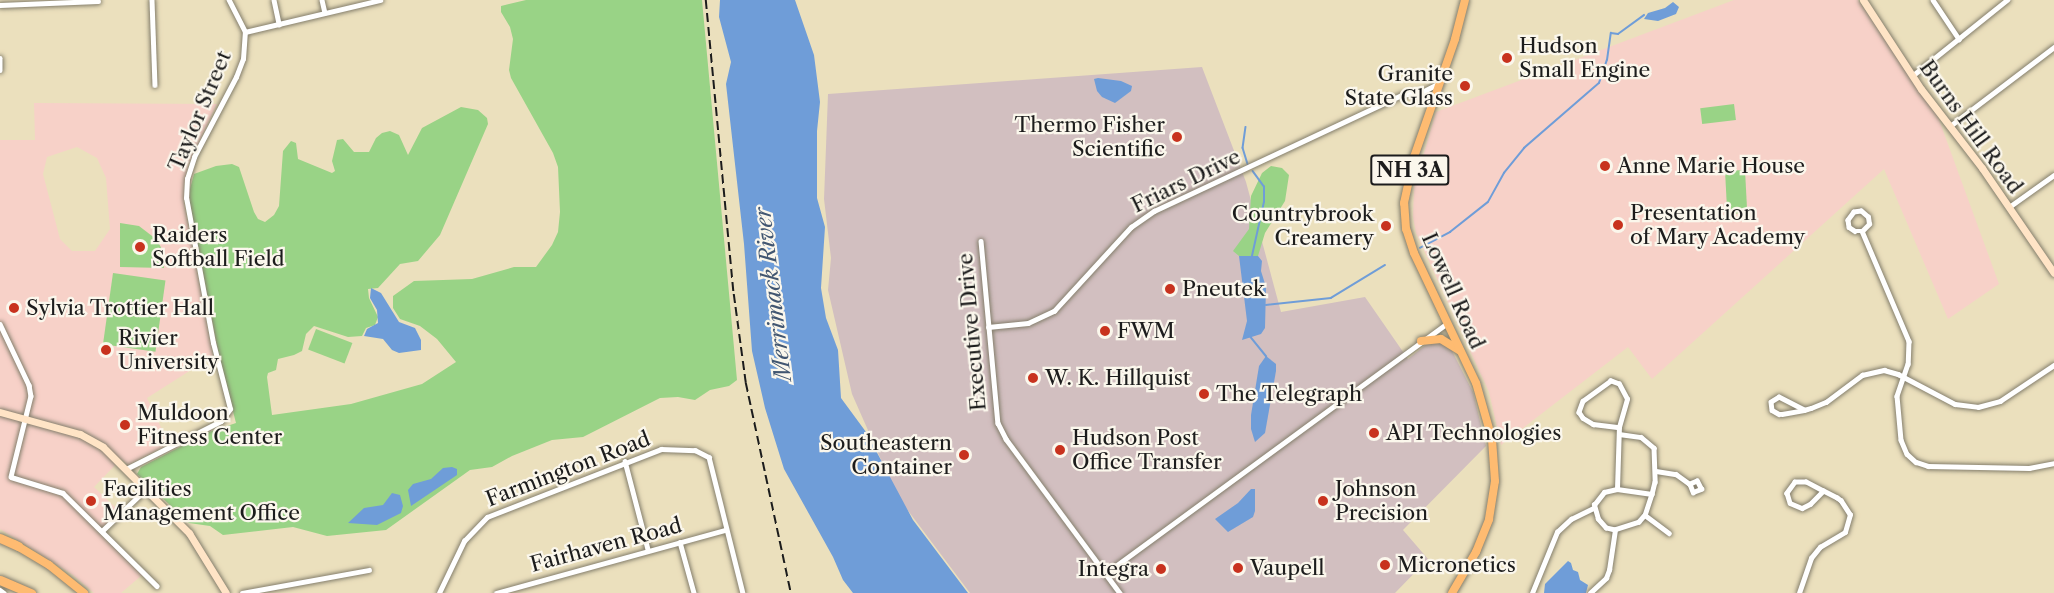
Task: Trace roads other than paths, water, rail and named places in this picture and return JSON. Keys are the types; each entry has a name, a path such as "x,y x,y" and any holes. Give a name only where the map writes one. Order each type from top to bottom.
{"highway":[{"path":"0,537 18,546"},
{"path":"0,580 31,593"}],"main road":[{"name":"Lowell Road","path":"1452,593 1486,531 1495,481 1492,439 1486,414 1462,353 1413,253 1404,214 1408,180 1432,100 1459,27 1465,0"},
{"path":"1421,341 1441,339 1462,353"},
{"path":"18,546 55,570 84,593"},
{"path":"0,576 31,593"}],"street":[{"path":"152,0 155,85"},
{"name":"Taylor Street","path":"126,469 221,421 229,414 229,402 215,353 198,268 186,189 194,157 238,73 243,55 245,32 230,0"},
{"path":"274,0 279,24"},
{"path":"322,0 325,13"},
{"path":"245,32 380,0"},
{"name":"Burns Hill Road","path":"1863,0 1912,76 2009,207 2054,273"},
{"path":"1933,0 1959,39"},
{"path":"1912,76 2007,0"},
{"path":"0,5 98,1"},
{"path":"1950,126 2054,47"},
{"path":"0,58 0,70"},
{"name":"Friars Drive","path":"988,327 1028,323 1054,311 1118,241 1144,217 1402,95 1422,92 1438,84"},
{"path":"1422,92 1432,100"},
{"path":"2009,207 2054,176"},
{"path":"1854,212 1864,212 1868,217 1869,224 1862,231 1852,230 1848,224 1849,216 1854,212"},
{"path":"1862,231 1910,341 1904,377 1897,396 1904,450 1916,462 1933,466 2029,468 2054,463"},
{"name":"Executive Drive","path":"981,241 994,408 999,426 1120,593"},
{"path":"1106,573 1448,323"},
{"path":"0,324 30,389 31,403 11,477 59,490 157,586"},
{"path":"1804,410 1779,397 1771,402 1771,408 1776,414 1804,410 1826,402 1868,373 1889,371 1955,404 1978,407 2000,401 2054,365"},
{"path":"1617,489 1619,427 1627,404 1627,395 1619,384 1611,381 1583,401 1579,412 1593,424 1619,427"},
{"path":"0,412 85,437 103,447 189,533 226,593"},
{"path":"1594,508 1600,523 1615,530 1640,522 1645,515 1652,494 1656,454 1652,446 1638,436 1619,434"},
{"name":"Farmington Road","path":"439,593 464,542 487,517 661,449 699,451 711,461 725,530"},
{"path":"626,461 648,549"},
{"path":"1656,471 1673,473 1690,484"},
{"path":"1799,593 1811,558 1824,544 1841,535 1849,524 1850,514 1845,504 1823,491 1799,481 1790,486 1787,497 1793,506 1802,508 1809,506 1823,491"},
{"path":"102,531 146,489"},
{"path":"1532,593 1557,532 1571,519 1594,508 1601,495 1617,489 1652,494"},
{"path":"1645,515 1669,533"},
{"path":"725,530 742,593"},
{"name":"Fairhaven Road","path":"496,593 648,549 725,530"},
{"path":"1590,593 1606,578 1615,530"},
{"path":"680,542 694,593"},
{"path":"242,593 369,570"},
{"path":"0,590 4,593"}],"water":[{"name":"Merrimack River","path":"720,0 795,0 814,55 820,102 817,131 817,198 825,227 821,288 826,318 838,350 841,398 866,432 913,520 968,593 853,593 843,580 833,557 784,469 765,408 752,351 744,244 726,84 731,62 719,17"},
{"path":"1673,2 1679,7 1676,14 1658,21 1644,19 1648,13 1665,8"},
{"path":"1094,79 1121,81 1132,86 1131,91 1115,103 1102,97 1097,91"},
{"path":"1239,256 1258,256 1262,261 1261,271 1266,287 1265,328 1261,334 1242,340 1247,321"},
{"path":"371,288 381,293 399,322 415,328 421,340 421,350 399,353 392,350 383,339 364,336 367,329 378,323 377,310 370,298"},
{"path":"1266,356 1276,364 1276,371 1265,433 1255,442 1251,429 1251,415 1259,366"},
{"path":"443,468 457,469 457,475 411,506 408,490 413,484 431,479"},
{"path":"1251,489 1255,489 1253,517 1228,532 1215,519 1238,503"},
{"path":"392,493 400,495 403,506 401,513 377,525 348,523 364,508 383,505"},
{"path":"1568,561 1573,570 1578,572 1580,580 1588,585 1586,593 1544,593 1545,584"}],"waterway":[{"path":"1420,248 1450,232 1488,202 1504,173 1524,148 1599,83 1607,60 1611,33 1618,34 1644,15"},
{"path":"1246,127 1243,148 1248,164"},
{"path":"1252,256 1264,202 1264,187 1253,172"},
{"path":"1266,305 1331,298 1385,265"},
{"path":"1250,336 1266,356"}],"railway":[{"path":"706,0 734,294 746,383 791,593"}],"place":[{"name":"Hudson Small Engine","path":"1507,58"},
{"name":"Granite State Glass","path":"1465,86"},
{"name":"Thermo Fisher Scientific","path":"1177,137"},
{"name":"Anne Marie House","path":"1605,166"},
{"name":"Presentation of Mary Academy","path":"1618,225"},
{"name":"Countrybrook Creamery","path":"1386,226"},
{"name":"Raiders Softball Field","path":"140,247"},
{"name":"Pneutek","path":"1170,289"},
{"name":"Sylvia Trottier Hall","path":"14,308"},
{"name":"FWM","path":"1105,331"},
{"name":"Rivier University","path":"106,350"},
{"name":"W. K. Hillquist","path":"1033,378"},
{"name":"The Telegraph","path":"1204,394"},
{"name":"Muldoon Fitness Center","path":"125,425"},
{"name":"API Technologies","path":"1374,433"},
{"name":"Hudson Post Office Transfer","path":"1060,450"},
{"name":"Southeastern Container","path":"964,455"},
{"name":"Facilities Management Office","path":"91,501"},
{"name":"Johnson Precision","path":"1323,501"},
{"name":"Micronetics","path":"1385,565"},
{"name":"Vaupell","path":"1238,568"},
{"name":"Integra","path":"1161,569"}]}
